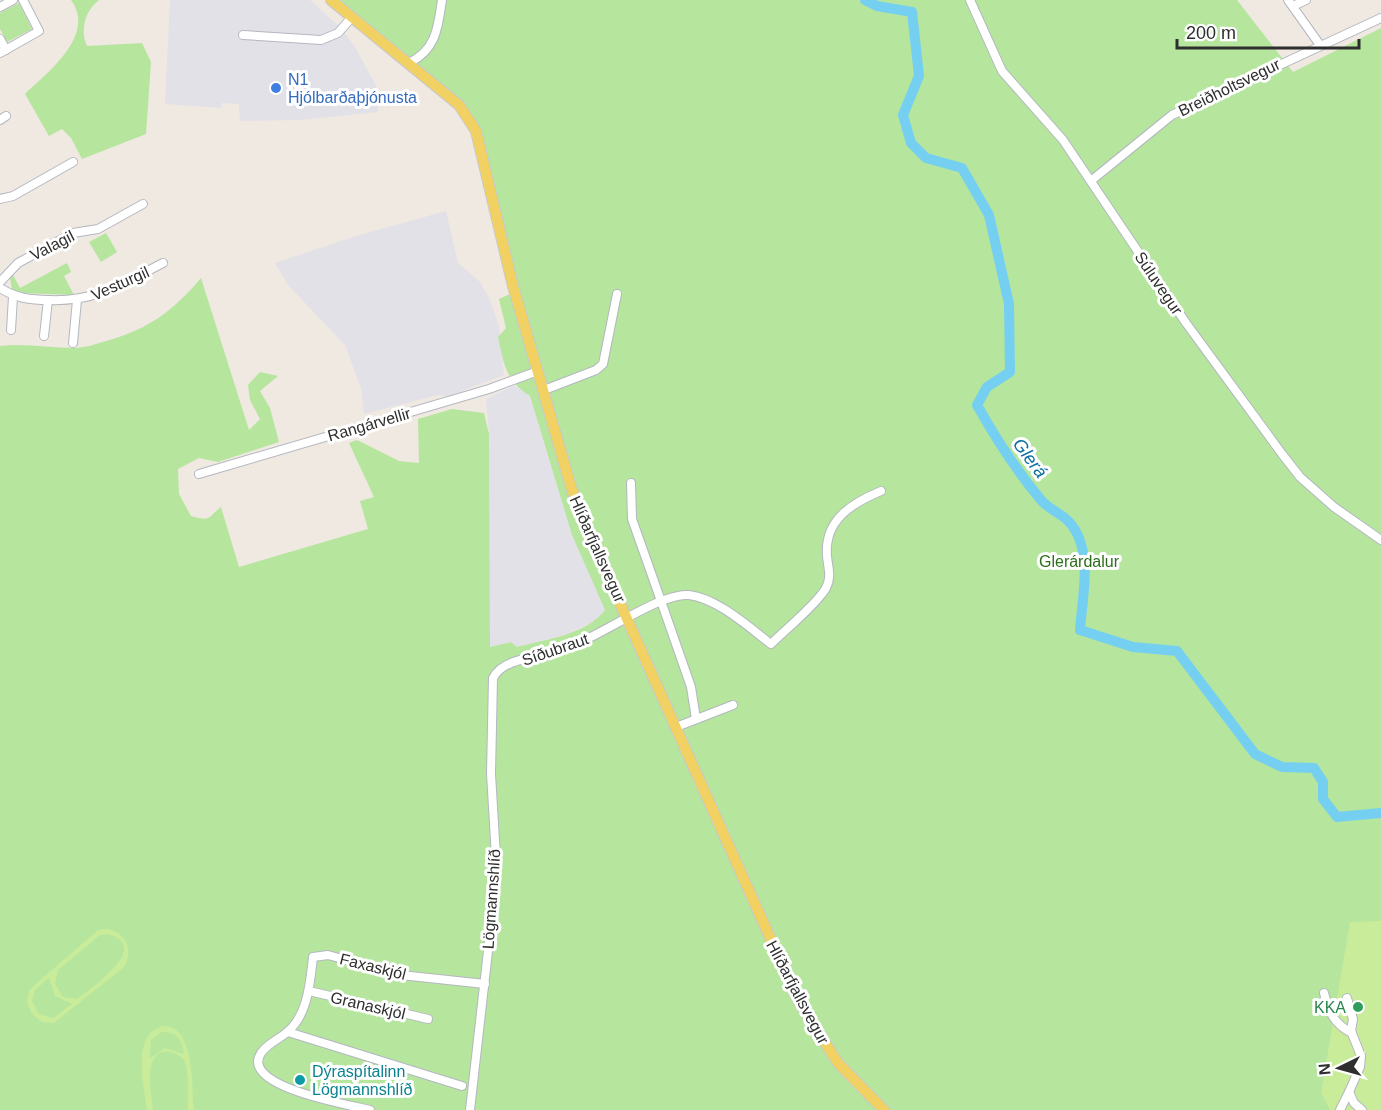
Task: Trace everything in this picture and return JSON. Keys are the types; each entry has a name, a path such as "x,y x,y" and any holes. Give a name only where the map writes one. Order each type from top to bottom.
{"main road":[{"name":"Hlíðarfjallsvegur","path":"331,0 459,105 476,131 503,248 579,511 804,1011 838,1063 884,1110"}],"street":[{"path":"0,7 14,0"},
{"path":"0,39 3,51 39,31 23,0"},
{"path":"409,63 423,56 430,47 442,0"},
{"name":"Súluvegur","path":"970,0 1002,71 1063,140 1186,323 1282,454 1300,477 1381,540"},
{"path":"1306,0 1291,3 1320,45"},
{"path":"243,35 321,40 338,33 352,17"},
{"name":"Breiðholtsvegur","path":"1092,180 1172,115 1381,18"},
{"path":"0,199 14,196 72,162"},
{"name":"Valagil","path":"0,282 18,263 78,231 103,227 143,204"},
{"name":"Vesturgil","path":"0,288 13,297 77,300 103,294 163,263"},
{"path":"544,390 596,370 603,364 617,294"},
{"path":"11,330 13,297"},
{"path":"44,336 48,300"},
{"name":"Vesturgil","path":"73,343 77,300"},
{"name":"Rangárvellir","path":"199,474 489,389 538,371"},
{"path":"631,483 632,519 691,687 696,718"},
{"name":"Síðubraut","path":"492,687 495,674 504,666 558,651 605,631 628,616 675,596 690,595 703,600 735,616 771,644 826,588 830,575 829,539 840,516 855,503 881,491"},
{"name":"Lögmannshlíð","path":"470,1110 496,857 491,774 492,687"},
{"path":"676,727 696,718 705,718 733,705"},
{"name":"Faxaskjól","path":"370,1110 282,1087 265,1076 258,1062 264,1049 288,1032 301,1015 309,991 313,957 328,955 401,975 484,984"},
{"name":"Granaskjól","path":"309,991 428,1019"},
{"path":"1324,993 1329,1012 1337,1024 1352,1033"},
{"path":"1340,1110 1361,1062 1360,1049 1352,1033 1353,1019 1347,998"},
{"path":"288,1032 462,1086"},
{"path":"1349,1092 1354,1103 1362,1110"}],"shaded area":[{"path":"170,0 310,0 340,27 355,47 376,86 378,112 301,120 240,121 239,104 222,103 221,108 165,104"},
{"path":"446,211 458,263 480,282 490,300 499,326 504,375 448,396 438,395 364,414 361,388 345,345 288,285 275,263 356,236"},
{"path":"513,386 524,388 530,396 572,535 605,610 596,621 567,634 517,647 511,642 490,647 489,434 486,399"}],"green space":[{"path":"71,0 99,0 90,9 85,21 84,33 87,46 142,43 151,62 146,134 82,159 71,138 62,129 49,136 25,94 56,64 74,40 78,26 77,13"},
{"name":"Glerárdalur","path":"337,0 1237,0 1293,72 1381,28 1381,1110 0,1110 0,346 78,348 121,336 159,317 180,300 201,278 249,430 260,419 250,400 248,385 260,372 278,376 260,391 270,408 279,442 218,462 199,458 178,469 179,494 191,516 206,519 221,507 239,567 368,529 360,501 374,497 349,443 357,440 399,461 419,463 418,419 452,409 484,413 489,434 490,647 511,642 517,647 565,635 587,625 605,610 572,535 530,396 510,377 502,355 498,337 506,328 499,299 517,291 478,127"},
{"path":"19,3 32,29 7,42 0,29 0,13"},
{"path":"106,233 117,252 101,262 89,242"},
{"path":"67,263 71,272 64,276 74,295 20,293 12,289 10,278 12,273 20,288"},
{"name":"KKA","path":"1381,921 1381,1110 1330,1110 1321,1093 1350,922"},
{"path":"98,930 114,931 123,938 128,948 124,967 54,1023 42,1022 32,1014 27,1003 29,990","holes":["107,934 120,939 124,947 122,956 105,976 77,999 63,997 55,984 58,970 100,935","49,978 55,996 72,1004 53,1018 39,1014 32,1001 35,990"]},
{"path":"163,1026 174,1029 187,1046 192,1072 194,1110 188,1110 188,1080 185,1063 175,1053 170,1052 161,1053 155,1057 152,1064 150,1084 153,1110 147,1110 142,1062 146,1039 153,1031","holes":["162,1032 178,1037 184,1054 165,1048 150,1058 151,1040"]}],"waterway":[{"name":"Glerá","path":"865,0 877,6 912,12 919,76 903,115 911,143 926,158 962,168 989,215 1009,304 1010,372 987,387 977,405 1032,489 1046,505 1071,524 1079,538 1085,572 1080,630 1133,647 1177,651 1255,754 1282,767 1314,768 1323,782 1323,799 1337,817 1381,813"}],"place":[{"name":"N1 Hjólbarðaþjónusta","path":"276,88"},
{"name":"KKA","path":"1358,1007"},
{"name":"Dýraspítalinn Lögmannshlíð","path":"300,1080"}]}
